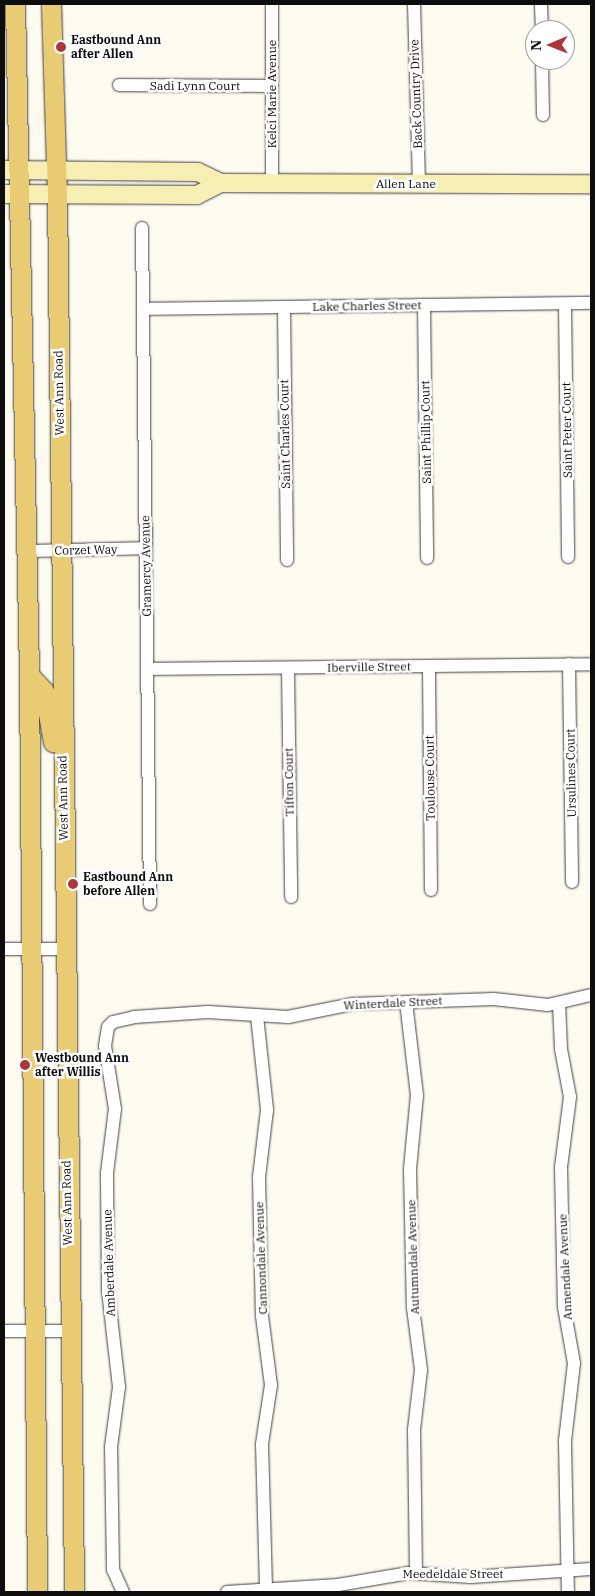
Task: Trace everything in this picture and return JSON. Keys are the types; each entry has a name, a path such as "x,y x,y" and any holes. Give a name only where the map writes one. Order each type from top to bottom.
{"main road":[{"path":"15,4 11,170 27,551 37,1592"},
{"name":"West Ann Road","path":"50,4 57,194 69,1331 74,1592"},
{"name":"Allen Lane","path":"11,170 198,172 222,183 591,184"},
{"name":"Allen Lane","path":"12,194 196,195 222,183"},
{"path":"29,675 46,699 63,812"}],"street":[{"name":"Kelci Marie Avenue","path":"272,4 272,184"},
{"name":"Back Country Drive","path":"414,4 419,184"},
{"path":"541,4 542,20"},
{"path":"542,70 543,115"},
{"name":"Sadi Lynn Court","path":"119,85 272,86"},
{"name":"Gramercy Avenue","path":"142,228 150,904"},
{"name":"Lake Charles Street","path":"143,309 591,303"},
{"name":"Saint Peter Court","path":"565,304 568,557"},
{"name":"Saint Phillip Court","path":"424,305 427,558"},
{"name":"Saint Charles Court","path":"284,307 287,560"},
{"name":"Corzet Way","path":"27,551 146,548"},
{"name":"Ursulines Court","path":"569,664 572,882"},
{"name":"Iberville Street","path":"147,669 591,664"},
{"name":"Toulouse Court","path":"428,666 431,890"},
{"name":"Tifton Court","path":"288,668 291,897"},
{"path":"4,949 65,949"},
{"name":"Winterdale Street","path":"108,1027 113,1022 134,1017 208,1012 288,1018 352,1004 494,999 531,1005 559,1003 591,995"},
{"name":"Autumndale Avenue","path":"406,1002 417,1095 410,1169 413,1308 421,1370 414,1430 416,1573"},
{"name":"Annendale Avenue","path":"559,1003 561,1049 570,1097 561,1167 564,1307 574,1363 565,1442 568,1592"},
{"name":"Cannondale Avenue","path":"257,1016 267,1110 259,1177 262,1316 271,1368 262,1444 266,1590"},
{"name":"Amberdale Avenue","path":"108,1027 106,1046 116,1109 107,1173 108,1292 120,1387 111,1447 113,1570 121,1590"},
{"path":"4,1331 69,1331"},
{"name":"Meedeldale Street","path":"227,1592 338,1585 416,1573 471,1577 591,1569"}],"place":[{"name":"Eastbound Ann after Allen","path":"61,47"},
{"name":"Eastbound Ann before Allen","path":"73,884"},
{"name":"Westbound Ann after Willis","path":"25,1065"}]}
